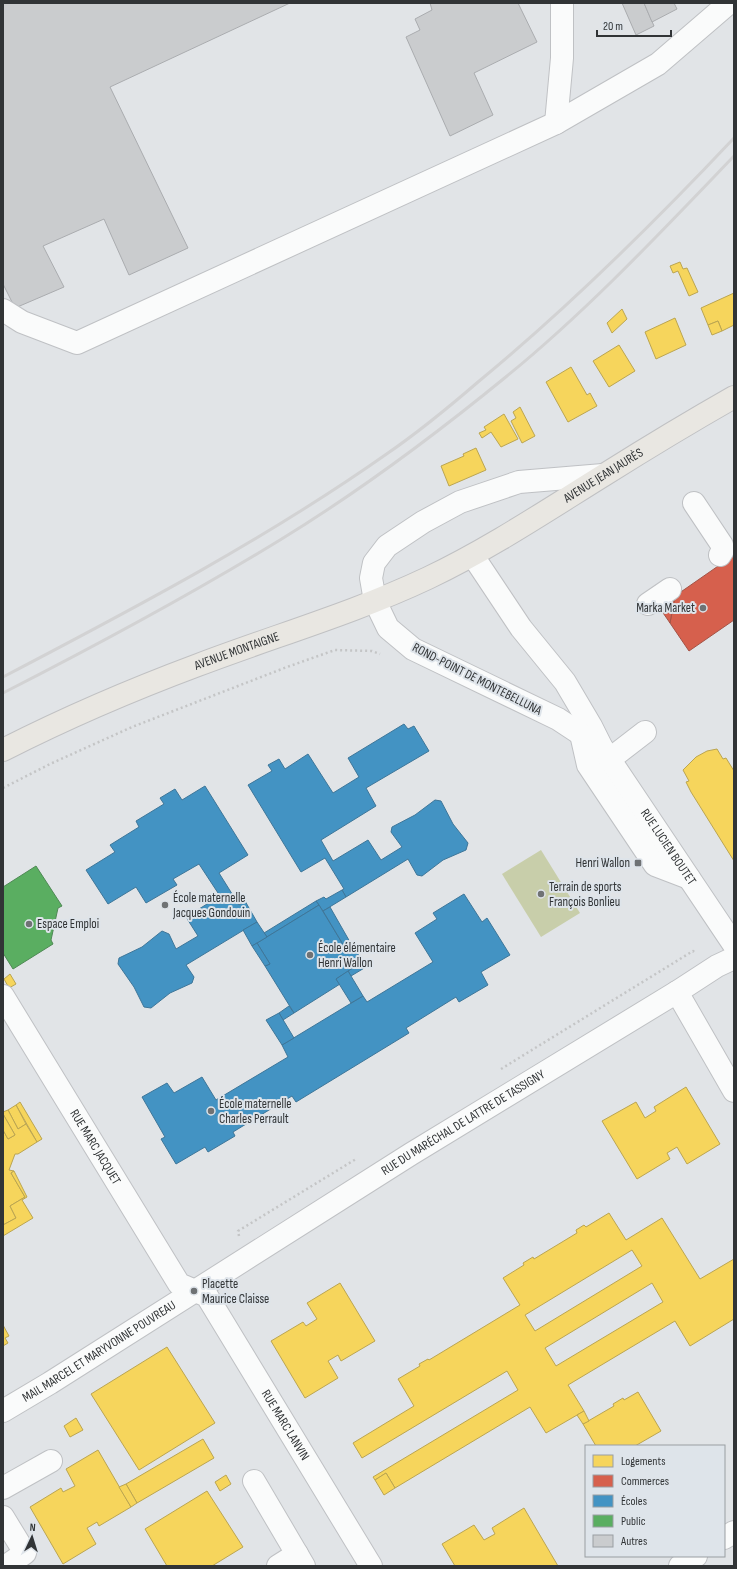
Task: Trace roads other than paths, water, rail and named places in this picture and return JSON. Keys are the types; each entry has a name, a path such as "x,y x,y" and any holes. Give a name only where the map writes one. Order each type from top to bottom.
{"main road":[{"name":"AVENUE JEAN JAURÈS","path":"473,556 694,419 734,397"},
{"name":"AVENUE MONTAIGNE","path":"3,750 92,708 183,671 375,601 426,579 473,556"}],"street":[{"path":"556,123 562,58 562,3"},
{"path":"3,310 22,322 78,343 556,123 658,64 729,3"},
{"name":"ROND-POINT DE MONTEBELLUNA","path":"603,475 519,482 460,502 423,522 387,546 374,563 372,578 375,601 388,628 413,649 558,719 606,753"},
{"path":"694,503 722,545 723,550 720,555"},
{"path":"473,556 521,628 564,682 606,753 645,732"},
{"path":"648,604 670,589"},
{"path":"580,734 588,765 655,865 689,878"},
{"name":"RUE LUCIEN BOUTET","path":"606,753 734,946"},
{"name":"RUE DU MARÉCHAL DE LATTRE DE TASSIGNY","path":"194,1291 405,1158 717,966 734,958"},
{"path":"677,992 734,1091"},
{"name":"RUE MARC JACQUET","path":"3,996 179,1284 194,1291"},
{"name":"MAIL MARCEL ET MARYVONNE POUVREAU","path":"3,1410 50,1383 194,1291"},
{"name":"RUE MARC LANVIN","path":"194,1291 207,1296 371,1566"},
{"path":"3,1488 51,1461"},
{"path":"254,1481 300,1560 278,1566"},
{"path":"3,1517 25,1553 6,1566"},
{"path":"725,1537 734,1532"},
{"path":"680,1566 694,1557"}],"railway":[{"path":"3,677 102,625 199,571 295,515 388,453 445,410 512,354 578,295 673,202 734,138"},
{"path":"3,693 143,619 280,540 339,502 425,441 537,351 624,270 734,156"}],"place":[{"name":"Marka Market","path":"703,608"},
{"name":"Henri Wallon","path":"638,863"},
{"name":"Terrain de sports François Bonlieu","path":"541,894"},
{"name":"École maternelle Jacques Gondouin","path":"165,905"},
{"name":"Espace Emploi","path":"29,924"},
{"name":"École élémentaire Henri Wallon","path":"310,955"},
{"name":"École maternelle Charles Perrault","path":"211,1111"},
{"name":"Placette Maurice Claisse","path":"194,1291"}]}
